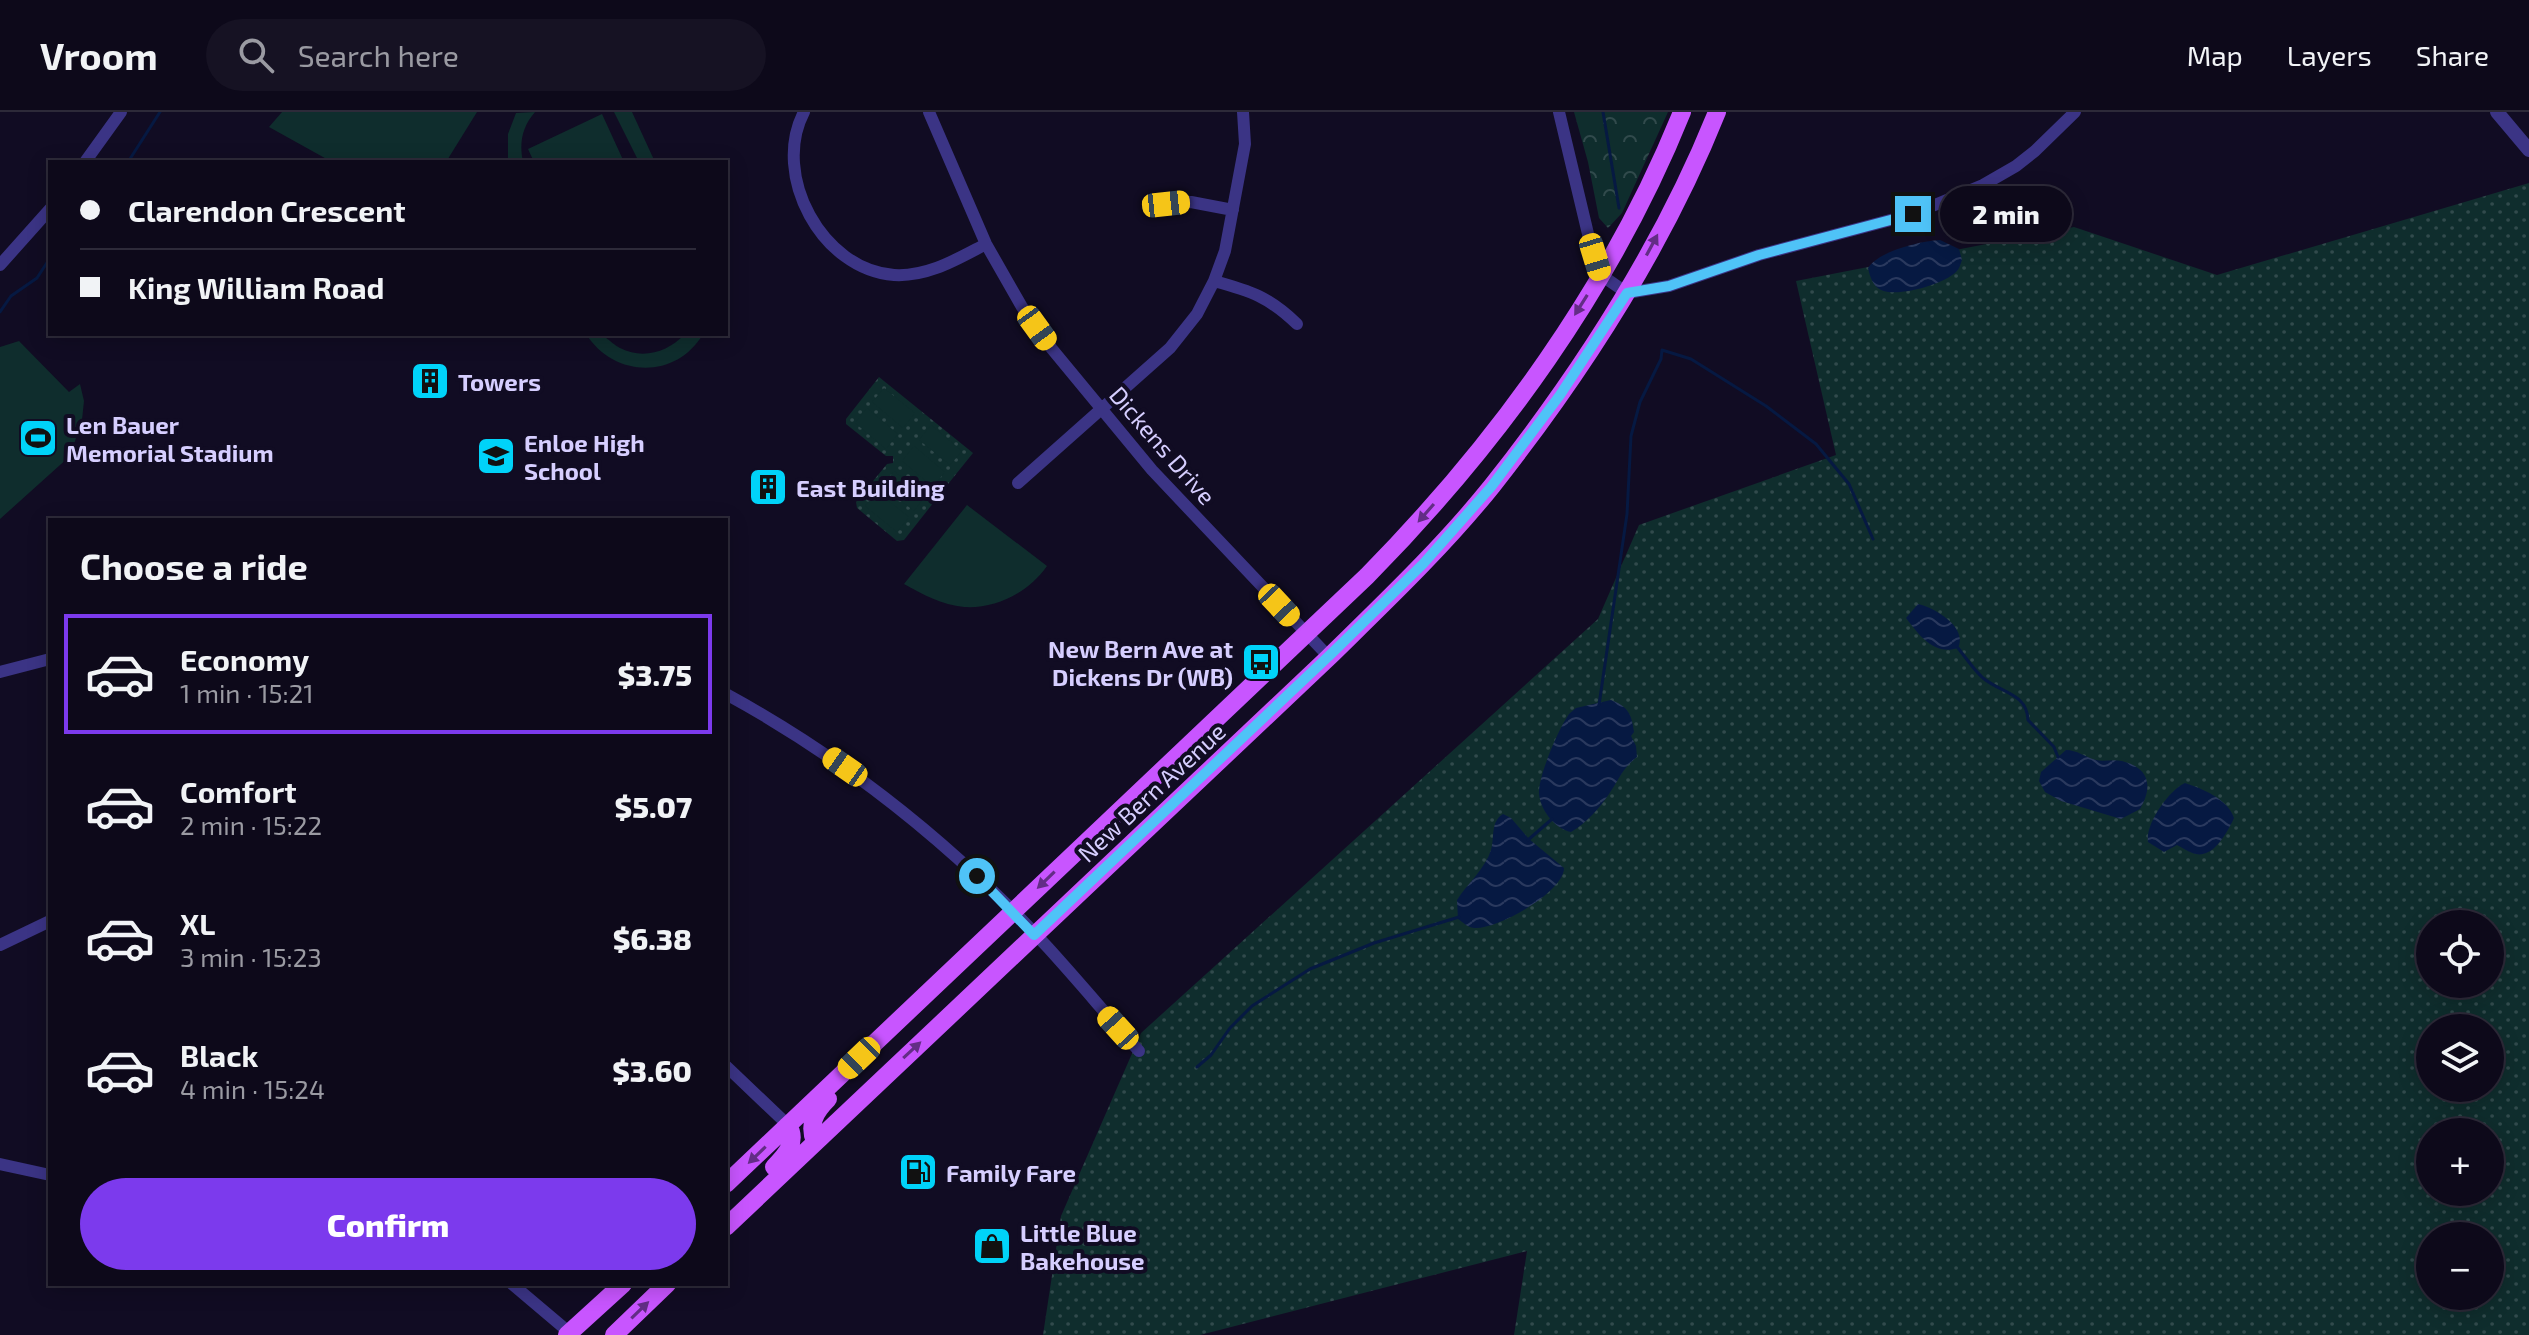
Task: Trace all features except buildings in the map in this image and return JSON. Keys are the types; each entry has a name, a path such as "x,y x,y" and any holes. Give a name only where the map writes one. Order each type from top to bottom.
{"main road":[{"name":"New Bern Avenue","path":"728,1182 1407,535 1476,455 1536,374 1601,275 1631,223 1682,112"},
{"name":"New Bern Avenue","path":"732,1222 1329,657 1423,564 1491,487 1560,395 1627,293 1702,150 1717,112"},
{"path":"815,1142 811,1133 813,1118 867,1058 875,1041"},
{"path":"732,1222 789,1151 792,1131 788,1125"},
{"path":"569,1334 624,1286"},
{"path":"592,1335 624,1286"},
{"path":"614,1335 665,1286"}],"street":[{"path":"86,160 121,112"},
{"path":"804,112 794,139 793,170 814,221 839,252 865,269 897,275 920,274 986,244"},
{"name":"Dickens Drive","path":"929,112 986,244 1022,307 1052,349 1152,470 1329,657"},
{"path":"1018,483 1150,367 1185,331 1214,281 1225,251 1245,144 1243,112"},
{"path":"1559,112 1601,275 1627,293 1669,286 1759,255 1913,214 1983,185 2016,166 2075,112"},
{"path":"2497,112 2529,150"},
{"path":"1166,204 1191,202 1233,210"},
{"path":"0,265 48,211"},
{"path":"1214,281 1235,286 1275,303 1297,324"},
{"path":"0,672 48,660"},
{"path":"728,695 791,730 863,779 943,846 1013,912 1139,1051"},
{"path":"0,945 48,922"},
{"path":"728,1068 788,1125"},
{"path":"0,1164 48,1175"},
{"path":"514,1286 569,1334"}],"green space":[{"path":"282,112 477,112 447,160 328,160 269,127"},
{"path":"535,112 523,136 523,160 508,160 508,134 516,113"},
{"path":"614,112 632,112 654,160 638,160"},
{"path":"1574,112 1668,112 1622,213 1608,228 1599,218"},
{"path":"602,114 623,160 533,160 528,149"},
{"path":"2529,183 2529,1335 1514,1335 1527,1251 1200,1335 1043,1335 1061,1216 1141,1033 1598,619 1639,525 1836,455 1796,281 2074,227 2217,275"},
{"path":"588,336 602,336 629,352 646,354 663,350 683,336 701,336 677,360 661,366 645,368 628,365 598,349"},
{"name":"Len Bauer Memorial Stadium","path":"19,341 69,392 80,384 84,401 82,420 70,456 0,519 0,347"},
{"path":"879,377 973,453 940,494 933,495 934,502 904,540 897,541 857,508 856,502 887,464 893,463 893,456 886,456 846,424 846,419"},
{"path":"884,388 915,413 903,428 872,402"},
{"path":"867,408 898,434 886,449 855,423"},
{"path":"931,425 962,451 950,465 919,440"},
{"path":"914,446 945,472 933,487 902,461"},
{"path":"894,471 925,496 914,511 882,486"},
{"path":"877,492 909,517 897,532 865,506"},
{"path":"967,505 1047,566 1031,584 1000,602 976,607 948,604 904,584"}],"water":[{"path":"1940,240 1959,249 1962,260 1950,277 1898,292 1881,290 1874,284 1868,268 1873,262 1911,245"},
{"path":"1918,604 1941,614 1954,626 1960,640 1958,648 1934,647 1916,631 1906,618"},
{"path":"1611,700 1625,708 1630,716 1637,757 1592,815 1571,832 1559,827 1541,803 1539,790 1546,761 1569,714 1576,708"},
{"path":"2066,750 2096,760 2122,761 2138,768 2147,786 2140,809 2121,819 2061,801 2045,792 2039,781 2041,772"},
{"path":"2185,783 2221,800 2234,818 2220,842 2203,854 2177,845 2164,852 2148,842 2150,826 2159,808"},
{"path":"1503,814 1564,868 1561,878 1542,898 1513,916 1484,927 1467,926 1458,919 1457,900 1488,857 1495,825"}],"waterway":[{"path":"129,160 160,112"},
{"path":"1603,112 1619,208"},
{"path":"0,312 11,296 37,278 48,261"},
{"path":"1599,705 1627,514 1631,436 1640,402 1661,359 1662,350 1691,359 1766,406 1816,444 1849,484 1873,539"},
{"path":"1958,648 1983,678 2023,704 2028,720 2054,747 2058,757"},
{"path":"1528,840 1552,819"},
{"path":"1197,1067 1252,1006 1310,969 1374,943 1459,917"}],"place":[{"name":"Towers","path":"430,381"},
{"name":"Len Bauer Memorial Stadium","path":"38,438"},
{"name":"Enloe High School","path":"496,456"},
{"name":"East Building","path":"768,487"},
{"name":"New Bern Ave at Dickens Dr (WB)","path":"1261,662"},
{"name":"Family Fare","path":"918,1172"},
{"name":"Little Blue Bakehouse","path":"992,1246"}],"route":[{"path":"977,876 1034,935 1423,564 1491,487 1560,395 1627,293 1669,286 1759,255 1913,214"}]}
